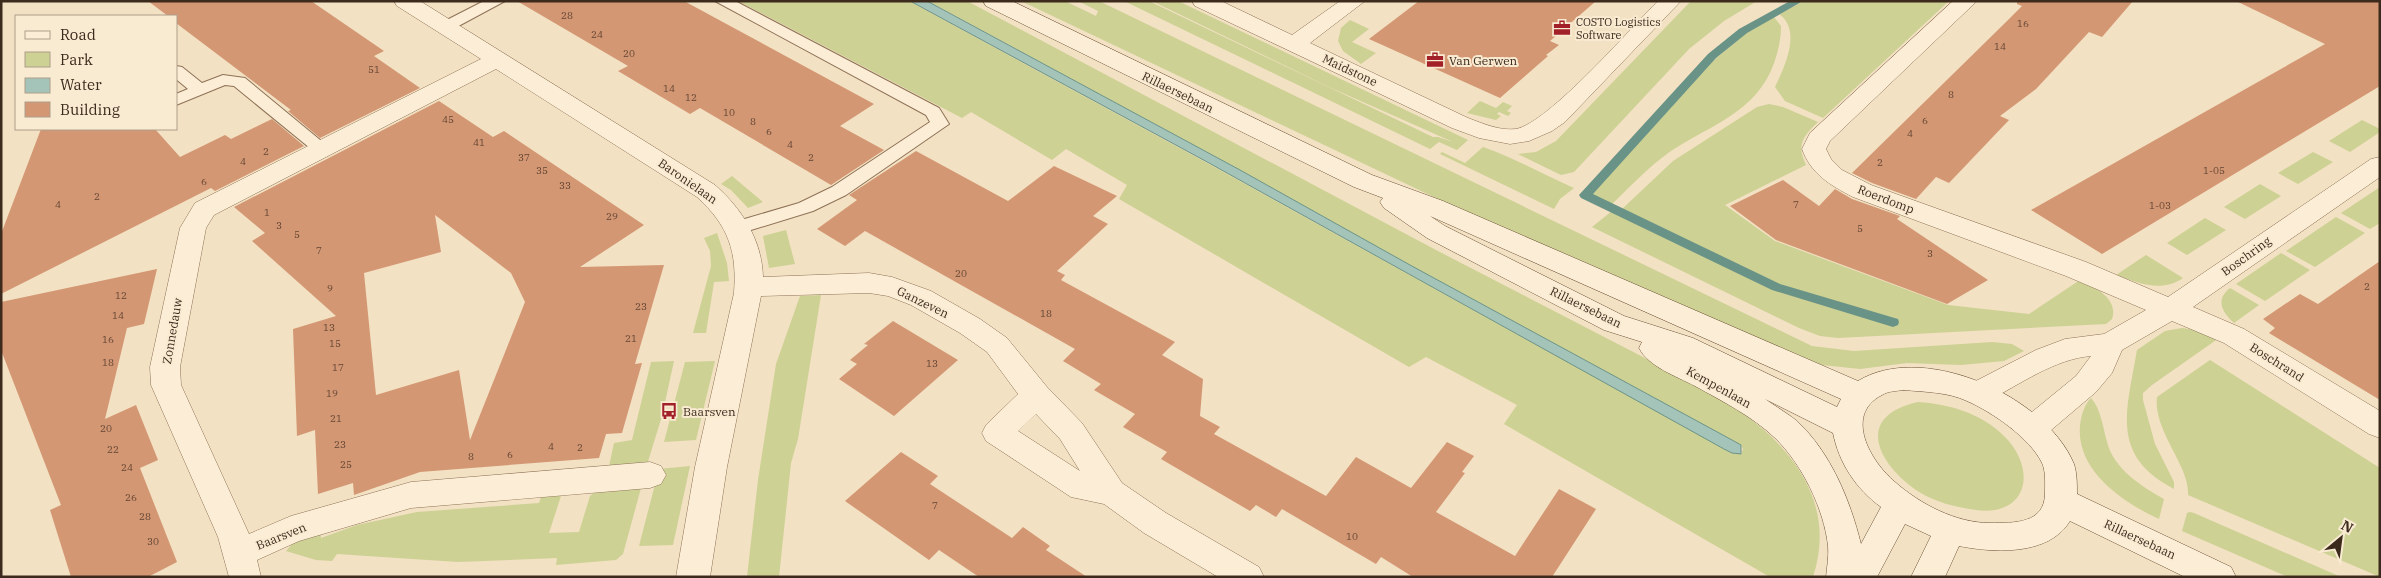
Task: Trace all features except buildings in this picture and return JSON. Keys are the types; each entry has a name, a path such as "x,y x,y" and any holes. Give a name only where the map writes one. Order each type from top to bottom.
{"street":[{"name":"Baronielaan","path":"405,1 706,191 725,207 738,228 747,255 748,287 744,316 702,515 693,577"},
{"name":"Rillaersebaan","path":"994,1 1362,181 1434,207 1861,394"},
{"name":"Maidstone","path":"1203,1 1460,123 1497,137 1507,138 1535,132 1557,117 1670,1"},
{"path":"1294,44 1354,1"},
{"name":"Roerdomp","path":"1966,1 1819,138 1814,149 1817,159 1824,169 1840,180 1862,191 2076,269 2170,309"},
{"name":"Zonnedauw","path":"243,570 166,385 165,367 193,228 204,209 498,59"},
{"name":"Boschring","path":"1978,393 2046,358 2075,348 2110,344 2170,309 2380,164"},
{"name":"Rillaersebaan","path":"1362,181 1436,232 1614,322 1683,346 1847,426"},
{"name":"Ganzeven","path":"748,287 869,283 892,287 921,298 970,326 997,345 1036,395 1071,431 1111,492 1155,523 1246,577"},
{"name":"Boschrand","path":"2170,309 2241,340 2380,426"},
{"name":"Kempenlaan","path":"1614,322 1672,361 1745,400 1786,430 1815,467 1836,509 1845,547 1843,577"},
{"path":"2032,430 2086,384 2102,365 2110,344"},
{"path":"1904,379 1942,382 1978,393 2007,410 2032,430 2045,443 2059,465 2062,502 2053,521 2034,534 1997,539 1950,531 1899,504 1863,471 1847,442 1847,416 1853,403 1872,386 1904,379"},
{"name":"Ganzeven","path":"1036,395 997,433 1082,488 1111,492"},
{"name":"Baarsven","path":"243,570 291,530 411,495 650,475"},
{"name":"Rillaersebaan","path":"2062,502 2219,577"},
{"path":"1860,577 1899,504"},
{"path":"1928,577 1950,531"}],"lane":[{"path":"445,27 497,1"},
{"path":"723,1 933,112 940,124 839,191 806,207 738,228"},
{"path":"178,73 199,89"},
{"path":"178,99 223,80 239,82 322,149"}],"green space":[{"path":"738,1 909,1 1209,164 1732,453 1741,454 1743,449 1741,445 928,1 967,1 1436,250 1701,387 1753,420 1794,463 1809,488 1818,516 1819,545 1813,577 1770,577 1504,424 1517,405 1426,357 1409,367 1119,199 1127,185 1066,149 1052,160 971,112 962,118"},
{"path":"1021,1 1065,1 1096,16 1098,11 1078,1 1099,1 1812,346 1854,351 1992,342 2012,344 2024,351 2004,361 1961,365 1907,363 1860,369 1822,365 1788,352 1436,198"},
{"path":"1124,1 1149,1 1433,137 1453,142 1329,87 1152,1 1178,1 1468,140 1457,150 1439,142 1430,149"},
{"path":"1691,1 1757,1 1724,21 1689,49 1574,172 1561,175 1518,154 1536,152 1556,141"},
{"path":"1804,1 1949,1 1823,118 1785,101 1775,87 1787,59 1790,39 1786,21 1779,14"},
{"path":"1774,17 1781,26 1780,42 1776,57 1769,75 1759,91 1747,103 1734,114 1663,157 1611,205 1590,195 1712,62 1745,33"},
{"path":"1350,20 1369,29 1352,42 1376,53 1361,64 1343,51 1338,41 1341,28"},
{"path":"1480,101 1496,108 1503,102 1512,106 1507,111 1511,113 1508,116 1499,112 1497,114 1501,116 1496,120 1467,113"},
{"path":"1769,104 1783,107 1818,122 1805,136 1801,146 1806,165 1725,205 1775,241 1948,305 2029,314 2080,280 2099,290 2109,300 2112,305 2112,319 2106,324 1838,338 1820,336 1799,328 1592,227 1612,211 1767,287 1890,325 1894,324 1891,320 1779,285 1621,210 1673,161 1757,107"},
{"path":"2362,120 2380,129 2380,132 2350,152 2329,141"},
{"path":"1483,147 1574,188 1560,199 1554,209 1440,154 1442,152 1465,163"},
{"path":"2313,152 2333,162 2298,184 2278,173"},
{"path":"732,176 763,202 748,208 731,190 721,184"},
{"path":"2260,184 2281,196 2245,219 2224,207"},
{"path":"2380,187 2380,223 2370,229 2341,213"},
{"path":"2336,217 2365,233 2315,267 2286,251"},
{"path":"2205,218 2226,230 2187,255 2167,243"},
{"path":"786,230 795,264 769,268 763,236"},
{"path":"717,233 727,263 729,281 714,282 706,333 693,333 711,266 710,251 704,238"},
{"path":"2281,253 2310,270 2265,301 2236,284"},
{"path":"2146,255 2183,278 2175,283 2158,286 2116,275"},
{"path":"2230,288 2259,305 2234,323 2226,315 2222,306 2225,292"},
{"path":"821,295 798,439 791,463 779,577 747,577 758,480 776,364 800,296"},
{"path":"2182,328 2196,330 2219,338 2143,393 2143,400 2155,444 2174,482 2174,489 2153,476 2139,461 2131,446 2127,429 2127,411 2137,350 2165,331"},
{"path":"2210,360 2380,468 2380,577 2188,495 2183,472 2160,423 2157,397"},
{"path":"674,361 662,416 646,468 608,471 614,443 632,440 651,362"},
{"path":"715,361 696,440 664,442 685,362"},
{"path":"2091,398 2099,413 2107,442 2116,460 2130,476 2164,499 2159,519 2131,504 2105,483 2094,471 2086,457 2081,442 2080,426 2083,411"},
{"path":"1918,402 1964,411 1985,421 2004,436 2021,462 2024,475 2022,488 2017,498 2007,506 1994,510 1968,509 1930,498 1902,479 1882,454 1878,441 1879,429 1885,418 1898,409"},
{"path":"690,466 673,545 639,546 659,469"},
{"path":"641,488 623,554 616,560 556,565 557,558 458,562 337,554 332,561 316,560 286,551 300,535 320,528 321,538 357,525 417,512 539,503 543,492 557,491 561,496 549,533 579,532 590,496 595,492"},
{"path":"2190,512 2341,577 2288,577 2182,531 2187,513"}],"water":[{"path":"910,1 927,1 1240,170 1741,445 1741,454 1732,453 1724,449 1209,163"}],"waterway":[{"path":"1798,1 1743,31 1712,56 1585,195 1776,287 1893,322"}],"place":[{"name":"COSTO Logistics Software","path":"1562,28"},
{"name":"Van Gerwen","path":"1435,60"},
{"name":"Baarsven","path":"669,411"}]}
